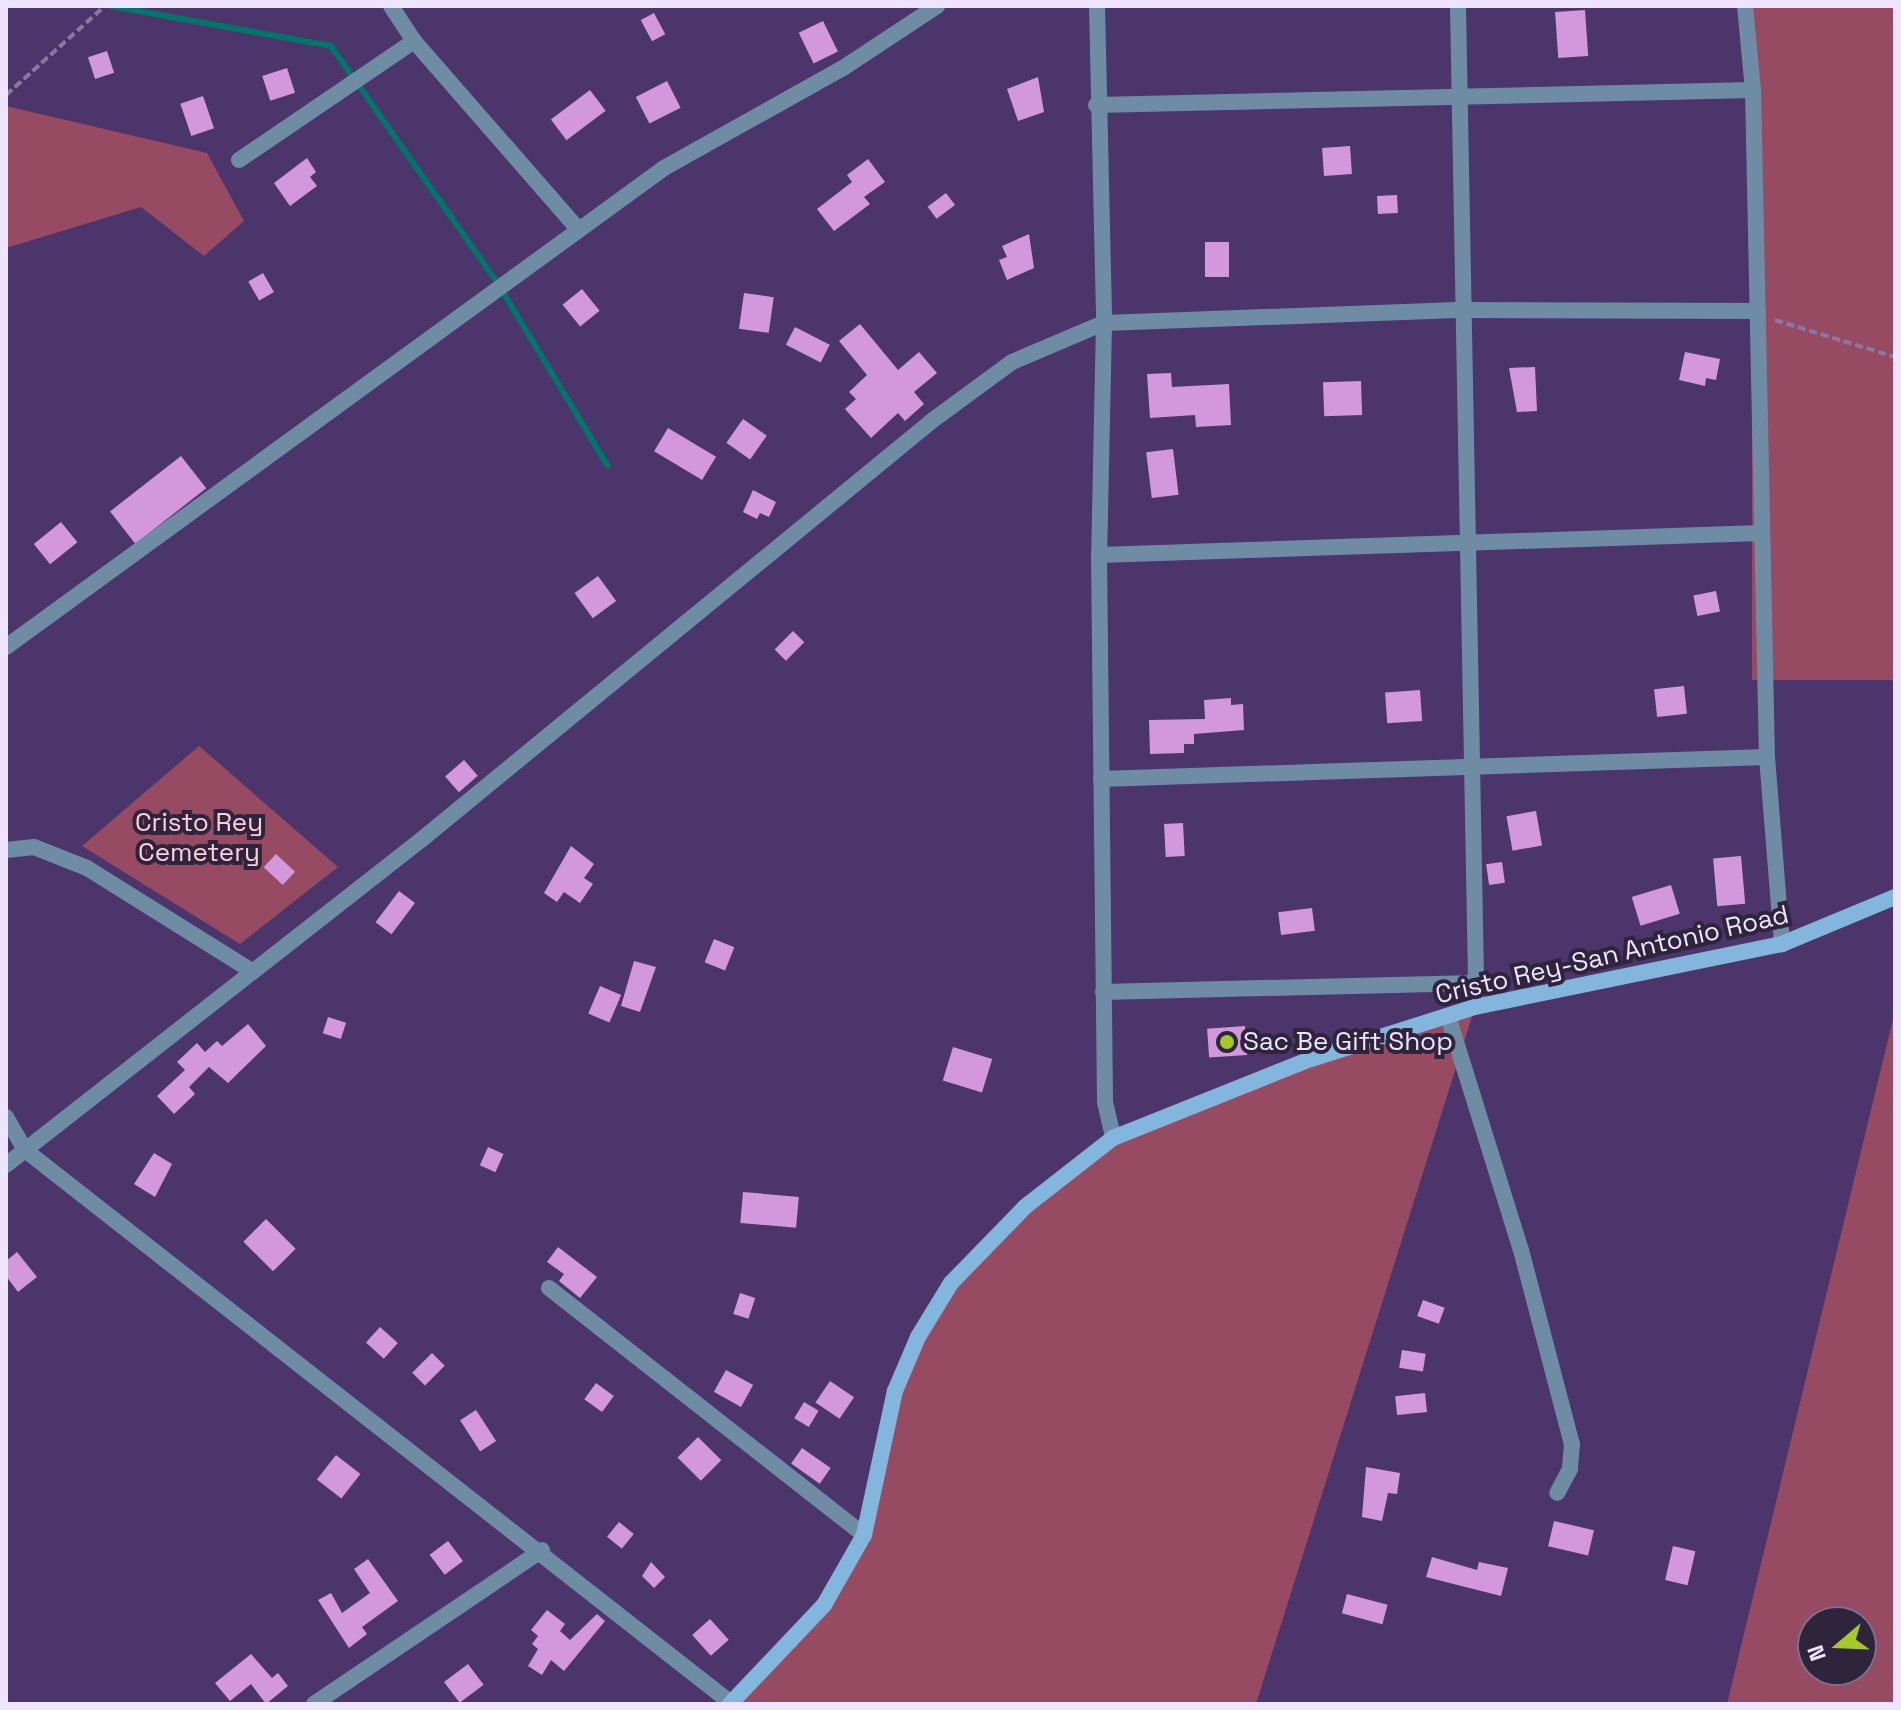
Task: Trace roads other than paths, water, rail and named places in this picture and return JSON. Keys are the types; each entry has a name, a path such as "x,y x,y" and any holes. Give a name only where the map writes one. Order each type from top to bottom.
{"main road":[{"name":"Cristo Rey-San Antonio Road","path":"730,1703 824,1605 864,1535 895,1391 918,1337 951,1283 1026,1206 1113,1138 1311,1059 1475,1007 1782,944 1895,897"}],"street":[{"path":"391,6 414,41 577,228"},
{"path":"6,647 577,228 664,168 843,68 937,6"},
{"path":"1097,6 1096,105 1104,323 1099,555 1103,992 1105,1102 1113,1138"},
{"path":"1458,6 1475,1007"},
{"path":"1745,6 1753,90 1767,757 1782,944"},
{"path":"239,160 414,41"},
{"path":"1096,105 1753,90"},
{"path":"6,1165 250,970 421,840 933,420 1012,362 1104,323 1464,310 1758,311"},
{"path":"1099,555 1762,533"},
{"path":"1101,779 1767,757"},
{"path":"6,850 34,847 87,868 250,970"},
{"path":"1103,992 1476,983"},
{"path":"1448,1016 1499,1175 1572,1444 1570,1469 1557,1493"},
{"path":"6,1117 25,1150 542,1550 730,1703"},
{"path":"549,1288 864,1535"},
{"path":"314,1704 542,1550"}],"waterway":[{"path":"111,6 331,46 495,279 608,466"}],"place":[{"name":"Sac Be Gift Shop","path":"1227,1042"}],"park label":[{"name":"Cristo Rey Cemetery","path":"199,838"}]}
